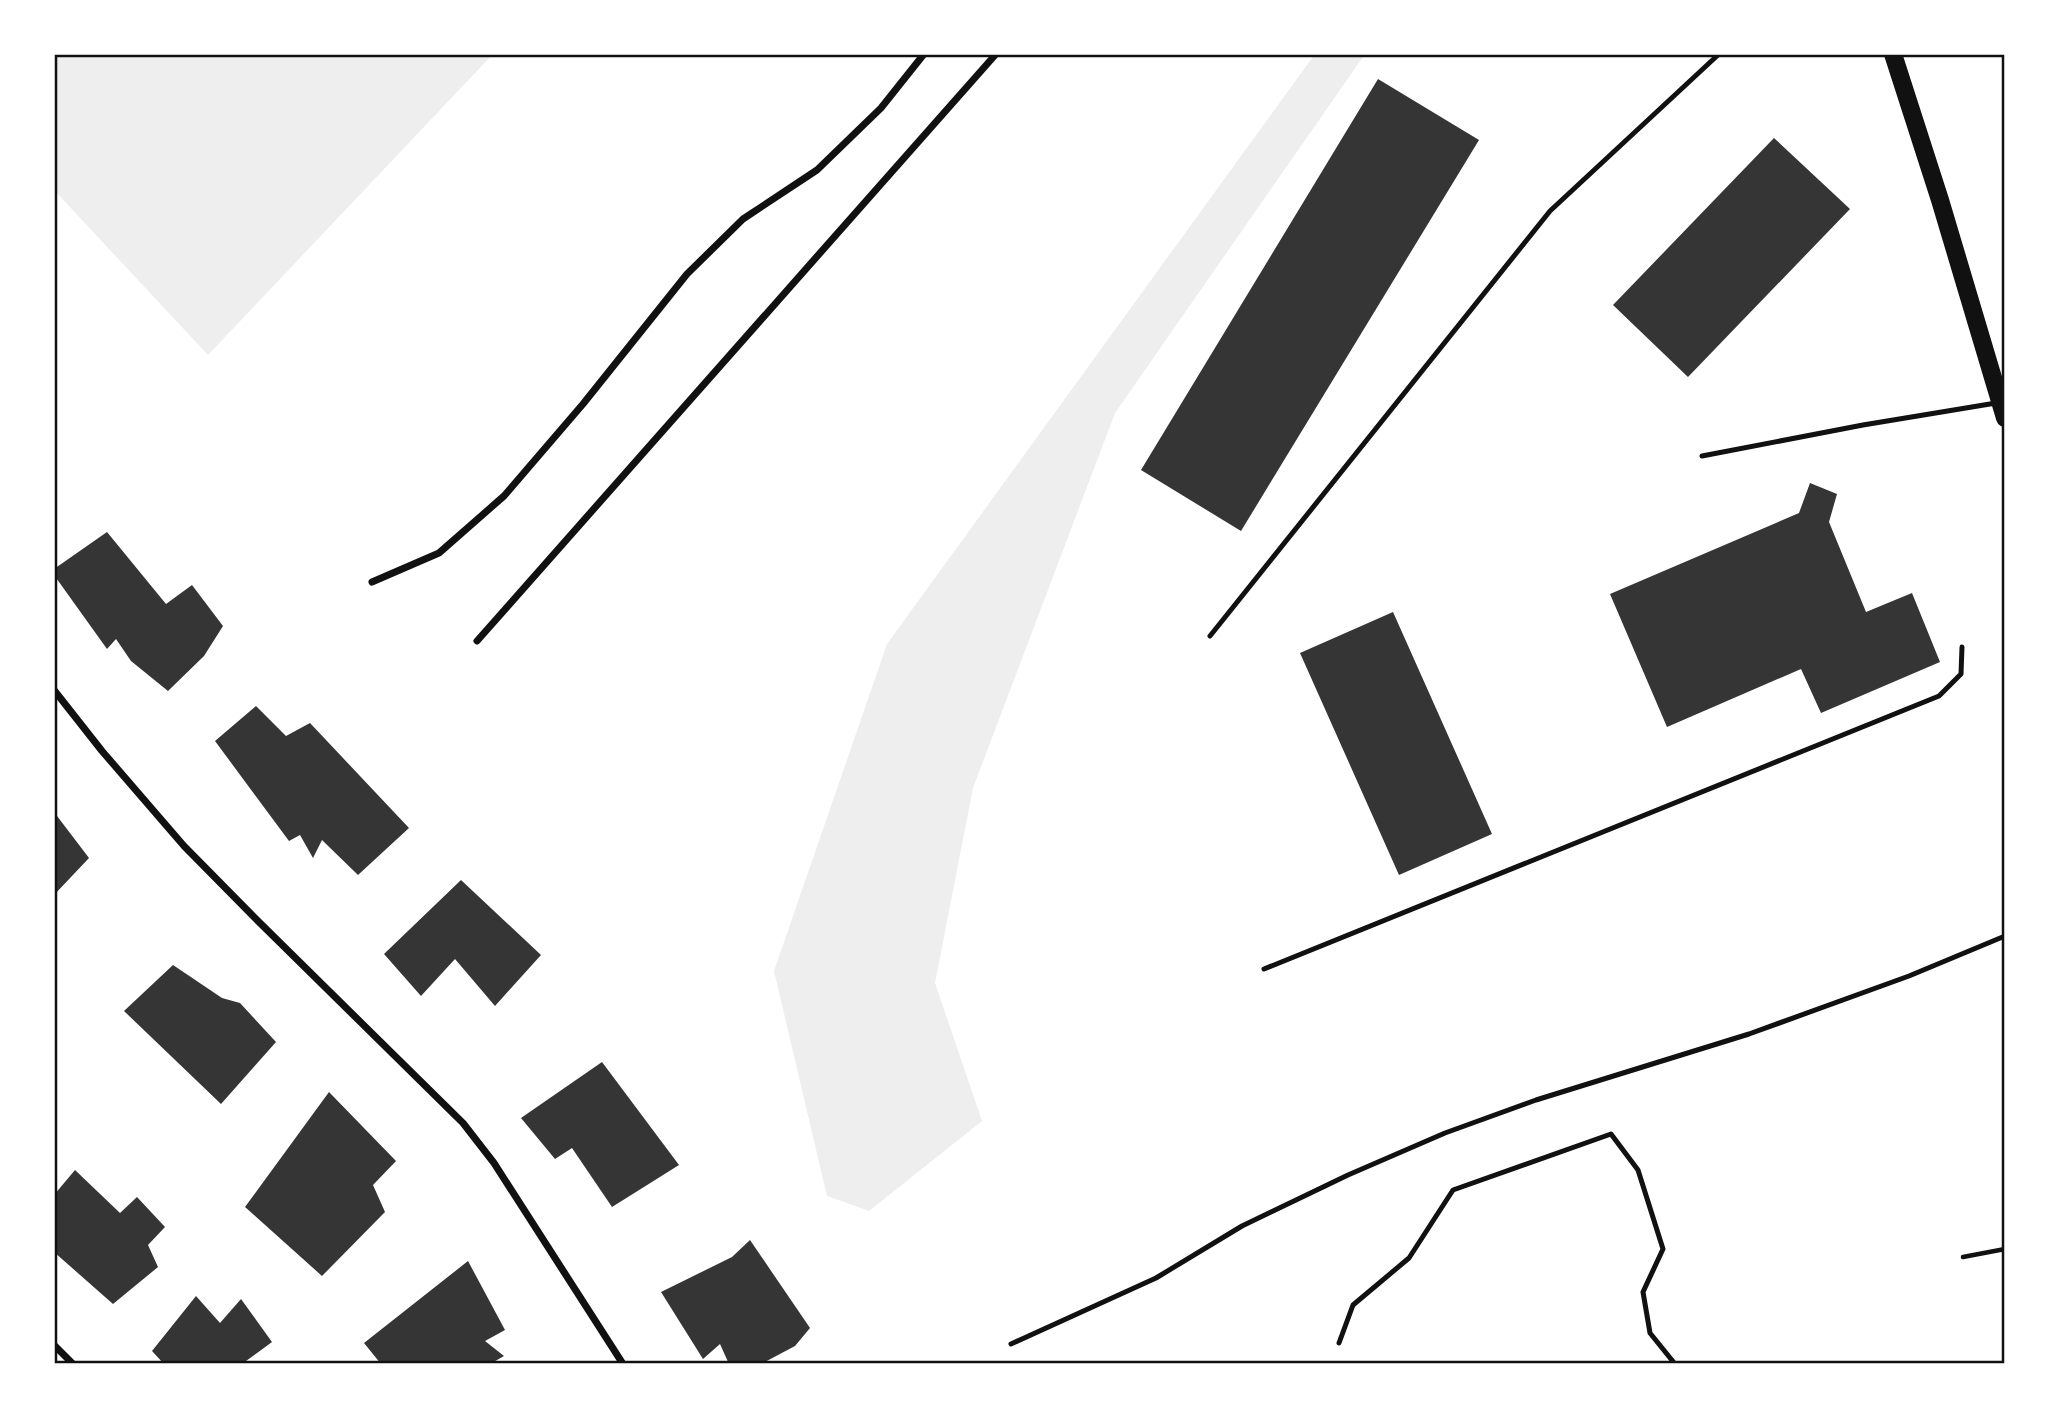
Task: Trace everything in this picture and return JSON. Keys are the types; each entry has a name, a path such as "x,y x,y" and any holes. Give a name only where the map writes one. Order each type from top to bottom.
{"main road":[{"path":"1893,54 1941,200 2003,406"}],"street":[{"path":"372,582 439,552 505,496 687,274 743,219 817,170 881,108 924,54"},
{"path":"477,641 996,54"},
{"path":"54,690 102,751 184,846 464,1123 494,1163 623,1364"},
{"path":"54,1345 73,1364"}],"lane":[{"path":"1210,636 1550,211 1719,54"},
{"path":"1702,456 1863,425 2003,406"},
{"path":"1264,969 1939,696 1961,674 1962,647"},
{"path":"1011,1344 1156,1278 1242,1226 1348,1175 1445,1133 1536,1100 1749,1034 1909,976 2005,936"},
{"path":"1339,1343 1353,1305 1409,1258 1453,1190 1611,1134 1638,1170 1663,1249 1643,1292 1650,1333 1675,1364"}],"path":[{"path":"1963,1257 2005,1249"}],"shaded area":[{"path":"54,54 493,54 208,355 54,190"},
{"path":"1315,54 1365,54 1115,413 973,788 935,983 982,1121 869,1211 827,1196 774,971 887,644"}],"building":[{"path":"1378,79 1479,140 1241,531 1141,470"},
{"path":"1774,138 1850,209 1688,377 1613,305"},
{"path":"1810,483 1837,494 1829,522 1866,612 1912,593 1940,662 1821,713 1801,669 1667,727 1610,594 1799,513"},
{"path":"107,532 166,604 192,585 223,626 204,656 168,691 131,661 116,639 107,649 54,575 54,569"},
{"path":"1393,612 1492,834 1399,875 1300,653"},
{"path":"256,706 286,736 310,723 409,828 358,875 322,840 313,858 300,835 289,841 215,741"},
{"path":"54,812 89,858 54,895"},
{"path":"461,880 541,955 495,1006 455,959 421,996 384,954"},
{"path":"173,965 222,998 240,1003 276,1042 221,1104 124,1011"},
{"path":"602,1062 679,1165 612,1207 572,1148 555,1159 521,1118"},
{"path":"329,1092 396,1161 373,1185 385,1212 322,1276 245,1207"},
{"path":"75,1170 120,1213 137,1197 165,1227 148,1245 158,1267 113,1304 54,1252 54,1195"},
{"path":"750,1240 810,1328 795,1346 761,1364 729,1364 720,1344 703,1359 661,1292 732,1257"},
{"path":"468,1261 505,1330 485,1341 504,1356 490,1364 381,1364 364,1343"},
{"path":"196,1296 220,1323 241,1299 272,1342 246,1361 249,1364 164,1364 152,1351"}]}
